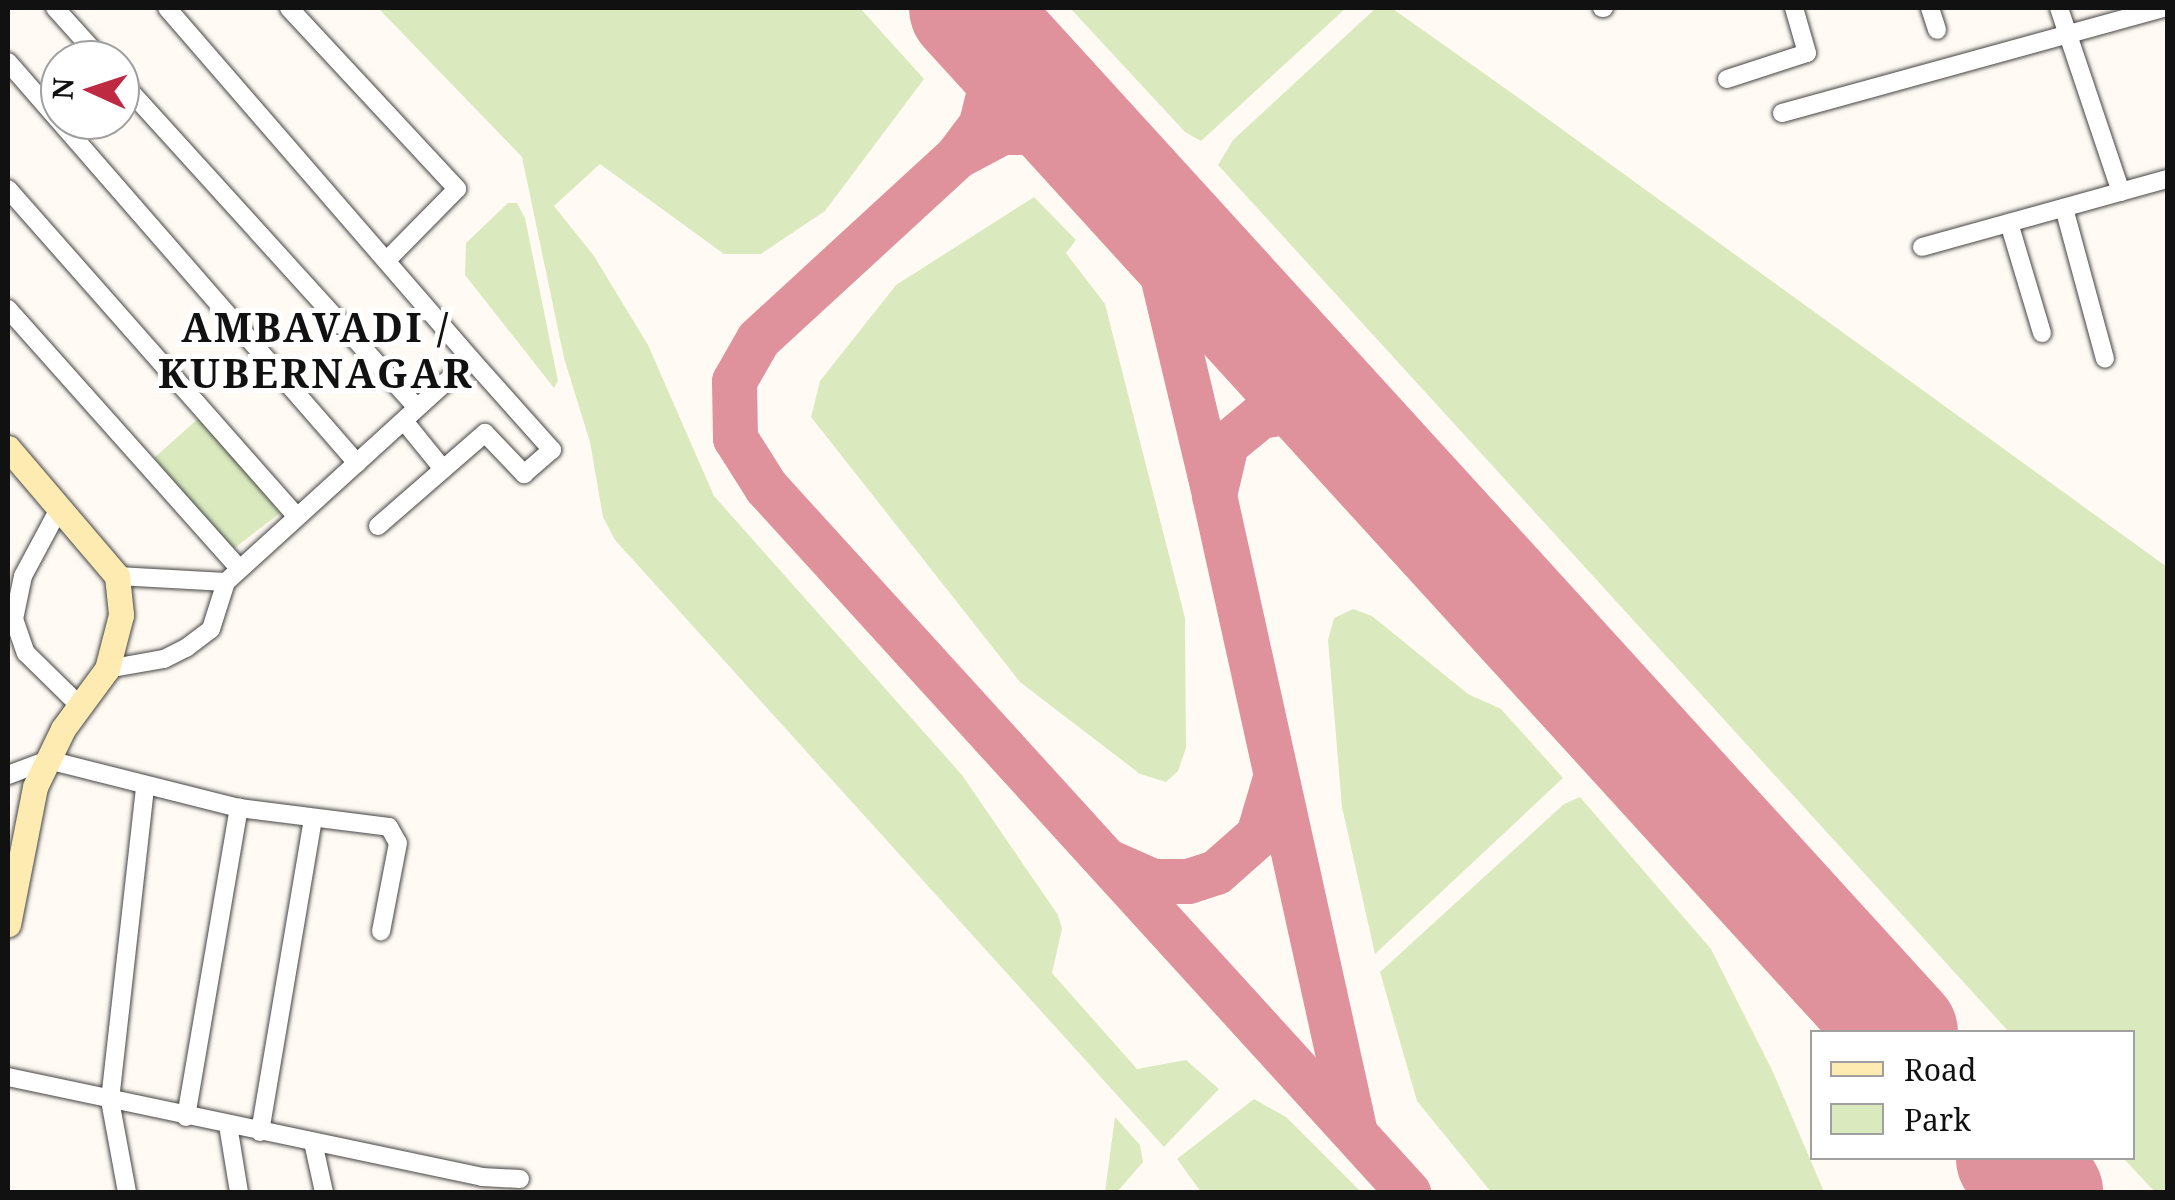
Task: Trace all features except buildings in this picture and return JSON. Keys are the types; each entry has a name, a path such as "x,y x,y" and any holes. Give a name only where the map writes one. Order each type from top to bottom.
{"street":[{"path":"55,8 84,40"},
{"path":"167,8 389,258 470,360 552,450 524,474 485,433 378,526"},
{"path":"289,8 456,189 389,258"},
{"path":"1727,78 1806,53 1794,8"},
{"path":"1930,8 1936,30"},
{"path":"2059,8 2121,192"},
{"path":"1782,113 2164,8"},
{"path":"8,62 357,462"},
{"path":"140,103 410,414 443,470"},
{"path":"1922,248 2168,178"},
{"path":"8,189 297,518"},
{"path":"2064,208 2106,359"},
{"path":"2009,223 2042,333"},
{"path":"8,310 233,576"},
{"path":"107,669 164,659 211,628 233,576 470,360"},
{"path":"8,448 117,576 121,615 107,669 80,706 35,787 8,924"},
{"path":"60,508 23,576 11,619 26,652 80,706"},
{"path":"8,559 23,576"},
{"path":"117,576 233,576"},
{"path":"8,774 48,760 146,788 239,808 397,833 381,931"},
{"path":"127,1192 110,1100 146,788"},
{"path":"186,1117 239,808"},
{"path":"260,1132 313,819"},
{"path":"8,1077 312,1142 482,1185 520,1180"},
{"path":"228,1126 239,1192"},
{"path":"312,1142 324,1192"}],"green space":[{"path":"378,8 860,8 924,79 825,211 761,254 724,254 600,164 554,206 594,256 648,345 714,496 962,775 1058,915 1062,929 1052,973 1137,1069 1186,1060 1219,1089 1164,1147 615,540 603,517 590,442 564,358 522,157"},
{"path":"1070,8 1346,8 1201,141 1185,132"},
{"path":"1376,8 1393,9 2167,567 2167,1192 2155,1192 2125,1160 2135,1160 2135,1030 2007,1030 1218,165 1233,140"},
{"path":"1034,197 1076,240 1066,253 1105,304 1185,618 1186,748 1178,771 1166,782 1140,774 1020,682 811,417 820,381 896,285"},
{"path":"508,203 517,203 525,218 558,381 554,388 465,275 466,243"},
{"path":"201,416 280,513 232,550 154,458"},
{"path":"1353,609 1372,616 1468,694 1501,709 1563,778 1375,954 1342,807 1328,640 1334,618"},
{"path":"1580,797 1711,949 1773,1072 1824,1192 1491,1192 1417,1101 1380,972 1564,804"},
{"path":"1254,1099 1286,1117 1361,1192 1201,1192 1177,1159"},
{"path":"1115,1117 1140,1145 1143,1162 1117,1192 1105,1192"}],"taxiway":[{"path":"960,8 986,57 988,95 981,124 957,156 758,339 734,381 735,438 766,487 1408,1192"},
{"path":"959,155 1002,132 1044,132 1072,142 1120,177"},
{"path":"1145,204 1213,489"},
{"path":"1354,1128 1214,495 1226,444 1260,416 1305,409 1355,433"},
{"path":"1110,862 1153,881 1188,881 1216,872 1258,835 1274,781"}],"runway":[{"path":"966,8 1898,1030"},
{"path":"2015,1160 2045,1192"}],"district":[{"name":"AMBAVADI / KUBERNAGAR","path":"316,350"}]}
